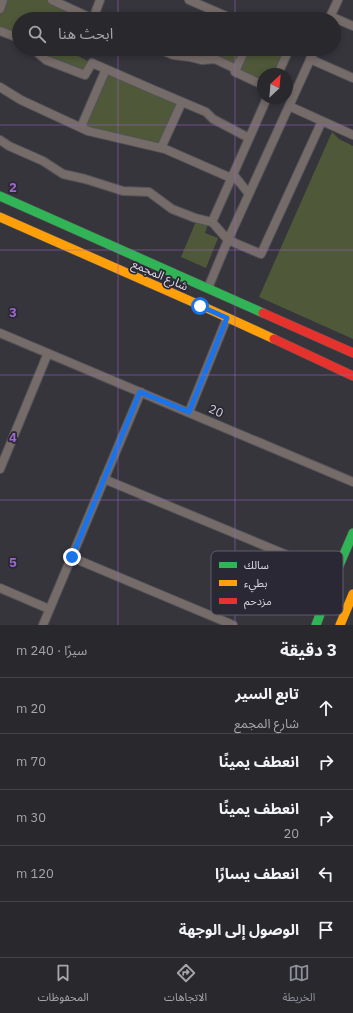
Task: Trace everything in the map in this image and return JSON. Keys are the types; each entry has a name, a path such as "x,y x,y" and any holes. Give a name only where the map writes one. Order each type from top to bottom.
{"street":[{"path":"0,9 3,0"},
{"path":"52,0 78,12"},
{"path":"96,12 100,0"},
{"path":"189,0 217,12"},
{"path":"332,12 338,0"},
{"path":"341,21 353,26"},
{"path":"0,31 12,35"},
{"path":"41,56 46,60 85,75 92,63 206,112 212,119 249,138"},
{"path":"179,56 202,60 215,60 234,68 235,72 257,82"},
{"path":"235,72 242,56"},
{"path":"281,68 286,56"},
{"path":"204,297 228,240 312,56"},
{"path":"316,56 353,78"},
{"path":"81,127 106,69"},
{"path":"0,87 22,100 88,131 161,148 232,176 249,194"},
{"path":"161,148 182,102"},
{"path":"212,222 264,104"},
{"path":"289,106 353,135"},
{"path":"0,140 9,146 43,161 63,174 123,191 149,192 172,209 195,218 212,222 228,240 261,254 322,121"},
{"name":"شارع المجمع","path":"0,196 204,297 227,318 353,376"},
{"name":"شارع المجمع","path":"0,218 204,297 353,352"},
{"path":"189,412 227,318"},
{"name":"20","path":"0,333 353,482"},
{"path":"0,468 48,354"},
{"path":"43,625 140,392"},
{"path":"104,479 277,551"},
{"path":"343,556 353,533"},
{"path":"72,557 233,625"},
{"path":"0,588 50,609"},
{"path":"340,625 353,594"},
{"path":"316,625 320,615"}],"green space":[{"path":"3,0 52,0 77,12 12,12 12,35 0,31 0,9"},
{"path":"47,56 78,56 92,63 85,75"},
{"path":"204,56 286,56 281,68 257,68 257,81 234,68 202,60"},
{"path":"106,69 182,102 161,148 81,127"},
{"path":"332,132 339,139 353,146 353,339 259,297"},
{"path":"197,219 208,224 205,233 218,238 206,268 181,257"}],"traffic: fast":[{"path":"0,196 263,313"},
{"path":"343,556 353,533"},
{"path":"316,625 320,615"}],"traffic: slow":[{"path":"0,217 274,339"},
{"path":"340,625 353,594"}],"traffic: jam":[{"path":"263,313 353,353"},
{"path":"274,339 353,376"}],"route":[{"path":"72,557 140,392 189,412 227,318 200,306"}]}
